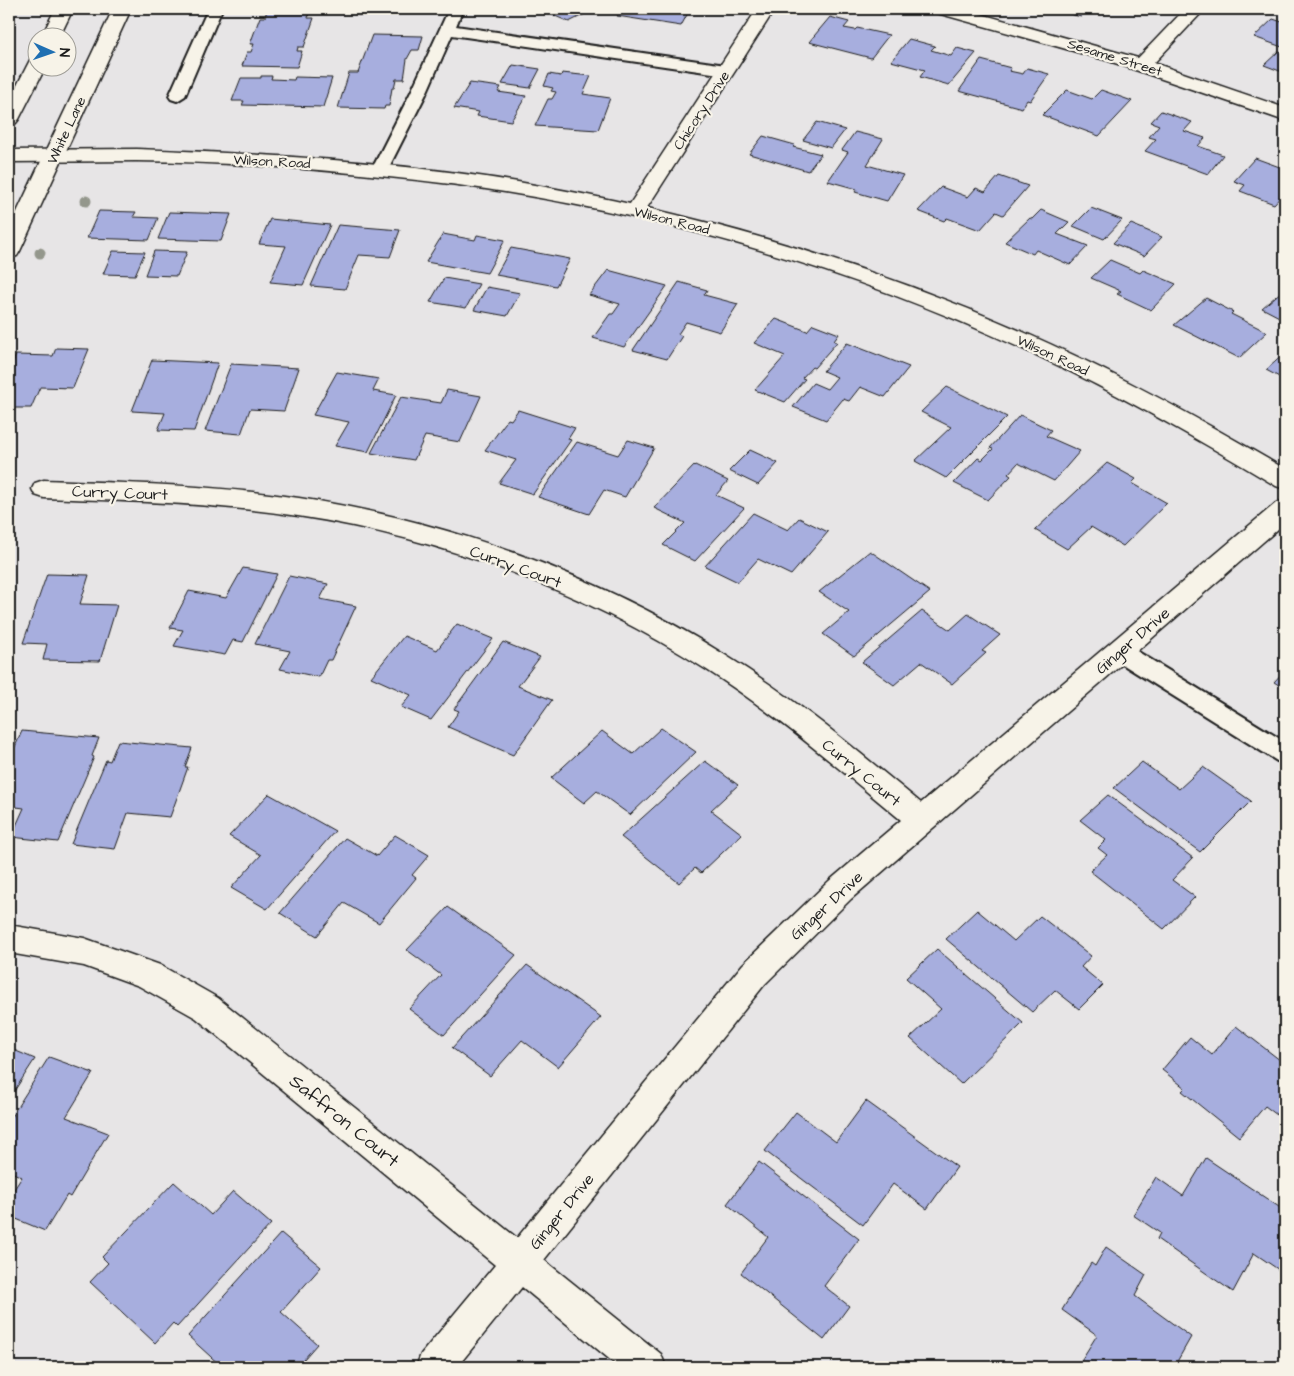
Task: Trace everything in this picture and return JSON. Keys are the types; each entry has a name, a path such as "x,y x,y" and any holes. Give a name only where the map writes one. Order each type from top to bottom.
{"street":[{"path":"55,28 64,9"},
{"name":"White Lane","path":"9,251 122,9"},
{"name":"Chicory Drive","path":"636,210 766,9"},
{"name":"Sesame Street","path":"942,9 1032,32 1142,64 1285,114"},
{"path":"1142,64 1182,20 1196,9"},
{"path":"9,119 30,78"},
{"name":"Wilson Road","path":"9,156 233,158 380,169 534,190 636,210 727,234 819,262 912,294 1006,333 1101,377 1210,435 1285,480"},
{"name":"Curry Court","path":"44,489 220,497 301,508 396,527 474,549 574,588 641,620 714,662 786,711 921,820"},
{"name":"Ginger Drive","path":"434,1367 754,974 840,890 1285,509"},
{"name":"Saffron Court","path":"9,940 84,952 148,975 207,1008 648,1367"}],"lane":[{"path":"177,96 215,9"},
{"path":"380,169 448,30 456,9"},
{"path":"448,30 726,70"},
{"path":"1119,651 1285,754"}],"building":[{"path":"263,9 317,9 315,13 309,13 308,18 314,18 304,47 298,47 297,51 302,51 297,67 242,66 247,52 251,52 254,44 250,44 260,17 265,17 267,10"},
{"path":"359,9 393,9 391,15 357,15"},
{"path":"552,9 595,9 569,22 546,12"},
{"path":"622,9 690,9 681,26 617,16"},
{"path":"1052,9 1089,9 1081,17"},
{"path":"830,17 849,22 844,28 855,30 857,28 889,35 871,58 809,42"},
{"path":"1273,19 1285,23 1285,45 1282,47 1254,37"},
{"path":"372,35 423,36 419,50 412,50 407,59 404,79 396,79 394,88 392,88 389,106 385,106 384,109 338,108 349,73 358,73"},
{"path":"909,39 935,46 931,50 951,56 957,48 976,53 949,85 920,77 925,70 891,61"},
{"path":"1279,51 1285,53 1285,73 1264,65"},
{"path":"981,60 1011,68 1009,71 1023,74 1027,68 1049,74 1030,101 1027,100 1022,108 959,91"},
{"path":"513,65 540,69 530,88 502,84"},
{"path":"562,73 591,76 583,94 610,98 598,130 535,126 548,99 552,99 556,92 551,91 553,88 544,86 549,74 561,76"},
{"path":"261,76 272,76 271,79 294,80 295,77 332,78 323,107 242,105 244,101 232,101 241,78 261,78"},
{"path":"470,83 501,87 498,92 526,96 511,121 477,116 479,112 454,108"},
{"path":"1067,90 1092,99 1101,90 1132,101 1099,136 1042,115"},
{"path":"1161,111 1192,122 1184,131 1205,138 1198,146 1223,155 1208,174 1145,151 1156,139 1149,137 1159,125 1151,122"},
{"path":"817,122 845,130 831,148 803,140"},
{"path":"855,132 883,139 867,165 903,175 887,201 855,192 857,189 828,181 848,152 842,150"},
{"path":"763,136 795,145 793,147 821,154 808,171 749,154"},
{"path":"1255,158 1285,169 1285,192 1274,204 1240,191 1245,185 1234,181"},
{"path":"999,176 1028,186 1003,215 996,212 980,230 947,218 944,221 918,211 941,187 968,197 976,188 985,192"},
{"path":"1091,208 1122,220 1104,239 1073,226"},
{"path":"1041,210 1069,222 1057,234 1088,246 1070,265 1036,250 1033,254 1005,242"},
{"path":"99,211 136,212 133,217 158,218 149,240 87,238"},
{"path":"169,212 231,214 221,241 158,239"},
{"path":"270,219 330,225 303,285 270,282 286,246 259,244"},
{"path":"1131,224 1162,237 1144,256 1113,243"},
{"path":"338,225 400,230 390,257 359,255 345,289 311,286"},
{"path":"443,234 475,240 477,235 505,240 487,273 426,262"},
{"path":"511,248 570,259 556,286 496,275"},
{"path":"113,251 145,252 135,275 103,274"},
{"path":"154,251 187,252 177,276 145,275"},
{"path":"1110,260 1140,273 1143,270 1176,284 1151,310 1117,294 1121,291 1091,278"},
{"path":"608,270 667,286 624,347 593,338 610,314 613,314 620,304 589,295"},
{"path":"444,278 479,284 466,308 430,302"},
{"path":"679,282 707,290 704,295 738,304 720,332 686,322 678,334 682,336 667,359 633,350"},
{"path":"487,287 520,293 507,316 474,310"},
{"path":"1282,291 1285,292 1285,320 1262,308"},
{"path":"1206,298 1233,312 1231,314 1267,332 1239,358 1174,325"},
{"path":"776,319 807,331 813,324 839,334 834,341 837,342 814,368 812,367 802,378 805,379 785,402 755,390 785,356 754,343"},
{"path":"847,343 909,367 885,397 860,387 849,401 843,399 826,420 793,407 813,383 827,389 837,377 823,371"},
{"path":"56,348 89,349 73,388 40,387 31,408 9,408 9,371 16,355 53,356"},
{"path":"1285,353 1285,380 1266,370"},
{"path":"152,360 218,363 194,431 158,430 165,413 132,411"},
{"path":"231,364 299,368 284,411 250,409 241,434 205,431"},
{"path":"337,372 379,379 373,391 396,395 368,452 335,446 349,422 313,415"},
{"path":"947,387 1007,417 946,478 915,461 951,427 921,412"},
{"path":"447,390 481,396 460,442 425,436 414,460 371,453 401,397 441,403"},
{"path":"518,410 575,428 568,439 571,440 533,494 499,483 516,460 485,450 508,419 511,420"},
{"path":"1020,415 1051,430 1046,436 1080,451 1054,481 1018,463 1008,474 1011,476 988,500 954,483 978,458 982,460 993,449 990,448"},
{"path":"628,440 654,448 625,497 604,490 589,514 538,497 577,442 618,455"},
{"path":"750,450 778,463 758,485 729,471"},
{"path":"1107,463 1136,479 1132,483 1167,503 1123,546 1091,527 1067,549 1035,530"},
{"path":"695,465 728,481 716,495 744,508 695,561 663,545 685,523 654,508"},
{"path":"753,513 788,530 799,518 828,532 791,575 758,559 738,582 705,566"},
{"path":"870,551 930,592 854,656 823,634 849,612 819,592"},
{"path":"243,568 277,574 243,642 233,640 225,655 174,646 183,630 170,628 189,591 226,598"},
{"path":"47,574 89,575 80,604 117,605 100,661 43,660 47,644 23,643"},
{"path":"289,576 328,584 320,599 356,606 331,660 327,660 319,677 280,669 290,651 255,644"},
{"path":"922,611 950,630 968,614 1000,635 982,651 986,653 952,684 921,662 894,685 862,662"},
{"path":"457,624 493,639 431,720 401,707 411,695 371,677 404,636 437,650"},
{"path":"503,642 540,657 518,686 552,700 513,755 448,727 459,711 454,709"},
{"path":"1285,670 1285,689 1274,682"},
{"path":"661,728 696,752 630,815 597,791 584,803 551,778 602,731 633,754"},
{"path":"22,731 99,738 92,756 94,757 58,842 11,837 24,808 9,806 9,753 11,748 14,749"},
{"path":"118,741 192,748 185,767 188,767 170,817 128,813 115,849 71,844 106,760 110,761"},
{"path":"705,761 738,785 711,810 742,834 701,873 695,868 679,883 621,837"},
{"path":"1142,762 1179,789 1203,767 1251,801 1200,852 1114,788"},
{"path":"269,794 335,831 267,909 231,888 261,855 229,836"},
{"path":"1108,795 1193,858 1172,880 1195,897 1164,929 1090,871 1107,855 1098,848 1106,840 1080,820"},
{"path":"395,835 429,855 412,875 416,878 379,923 344,903 317,936 280,913 345,838 377,856"},
{"path":"448,907 516,955 444,1035 409,1009 441,975 407,950"},
{"path":"977,910 1014,941 1040,916 1091,956 1081,967 1103,985 1079,1009 1055,990 1032,1012 946,939"},
{"path":"937,949 1023,1023 961,1084 910,1038 941,1009 906,978"},
{"path":"527,965 601,1017 558,1067 522,1040 490,1076 452,1048"},
{"path":"1236,1026 1285,1064 1285,1121 1265,1106 1239,1137 1182,1091 1185,1088 1162,1070 1190,1037 1212,1055"},
{"path":"9,1048 35,1059 9,1099"},
{"path":"49,1057 93,1073 66,1117 108,1133 70,1197 67,1195 45,1231 9,1216 9,1197 22,1177 9,1171 9,1120"},
{"path":"866,1101 957,1167 927,1209 893,1184 863,1225 765,1151 796,1112 836,1142"},
{"path":"1206,1158 1285,1211 1285,1274 1254,1253 1233,1292 1157,1239 1160,1233 1133,1215 1156,1177 1183,1196"},
{"path":"759,1162 859,1239 824,1286 849,1306 824,1340 741,1273 768,1237 727,1204"},
{"path":"174,1182 211,1215 233,1191 271,1224 177,1327 173,1323 155,1343 90,1282 108,1263 102,1257"},
{"path":"281,1233 321,1267 281,1312 317,1344 297,1367 222,1367 188,1336"},
{"path":"1106,1247 1146,1275 1135,1296 1191,1337 1174,1367 1077,1367 1097,1335 1062,1310 1091,1263 1095,1266"}]}
